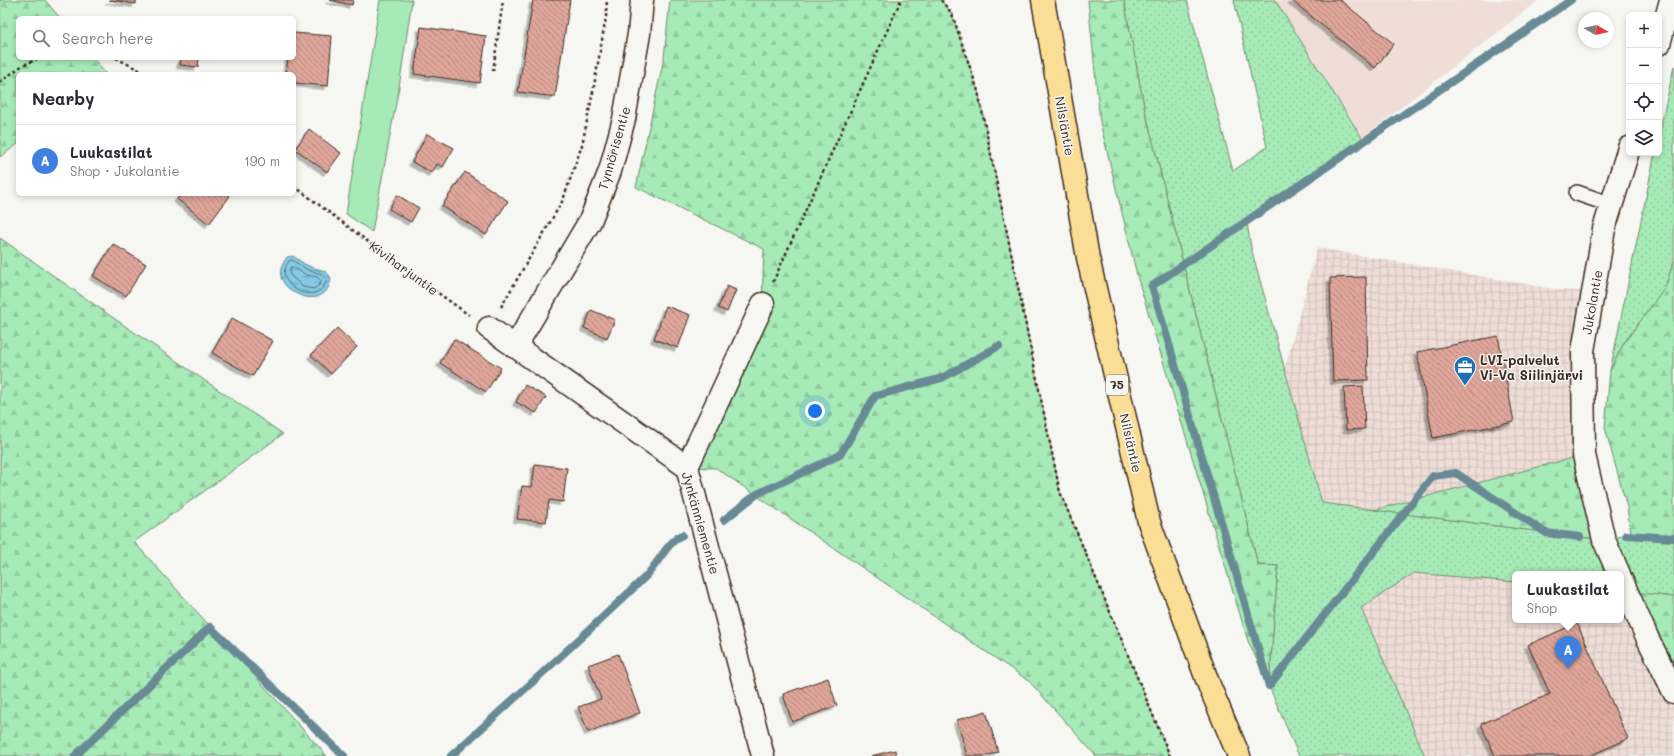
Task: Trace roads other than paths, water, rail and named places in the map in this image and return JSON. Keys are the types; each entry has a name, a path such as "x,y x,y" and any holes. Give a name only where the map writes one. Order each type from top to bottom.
{"main road":[{"name":"Nilsiäntie","path":"1043,0 1088,258 1149,522 1208,685 1239,756"}],"street":[{"name":"Tynnörisentie","path":"516,347 590,221 610,170 624,119 642,0"},
{"path":"1662,33 1671,0"},
{"name":"Jukolantie","path":"1618,571 1604,540 1584,455 1583,351 1604,229 1627,156"},
{"path":"687,467 762,304"},
{"path":"489,328 516,347"},
{"name":"Jynkänniementie","path":"516,347 687,467 763,756"},
{"path":"1624,585 1672,684"}],"lane":[{"path":"1577,193 1612,205"}],"water":[{"path":"293,256 303,263 324,271 329,275 331,278 330,283 325,293 311,298 296,294 289,289 281,277 281,271 287,257"}],"waterway":[{"path":"1269,686 1152,286 1571,0"},
{"path":"724,520 757,494 840,455 875,396 942,378 999,346"},
{"path":"1269,686 1433,476 1456,473 1546,533 1580,537"},
{"path":"451,756 620,601 649,573 667,548 682,535"},
{"path":"1626,535 1674,538"},
{"path":"75,756 210,627 344,756"}],"place":[{"name":"LVI-palvelut Vi-Va Siilinjärvi","path":"1465,386"},
{"name":"Luukastilat","path":"1568,669"}]}
